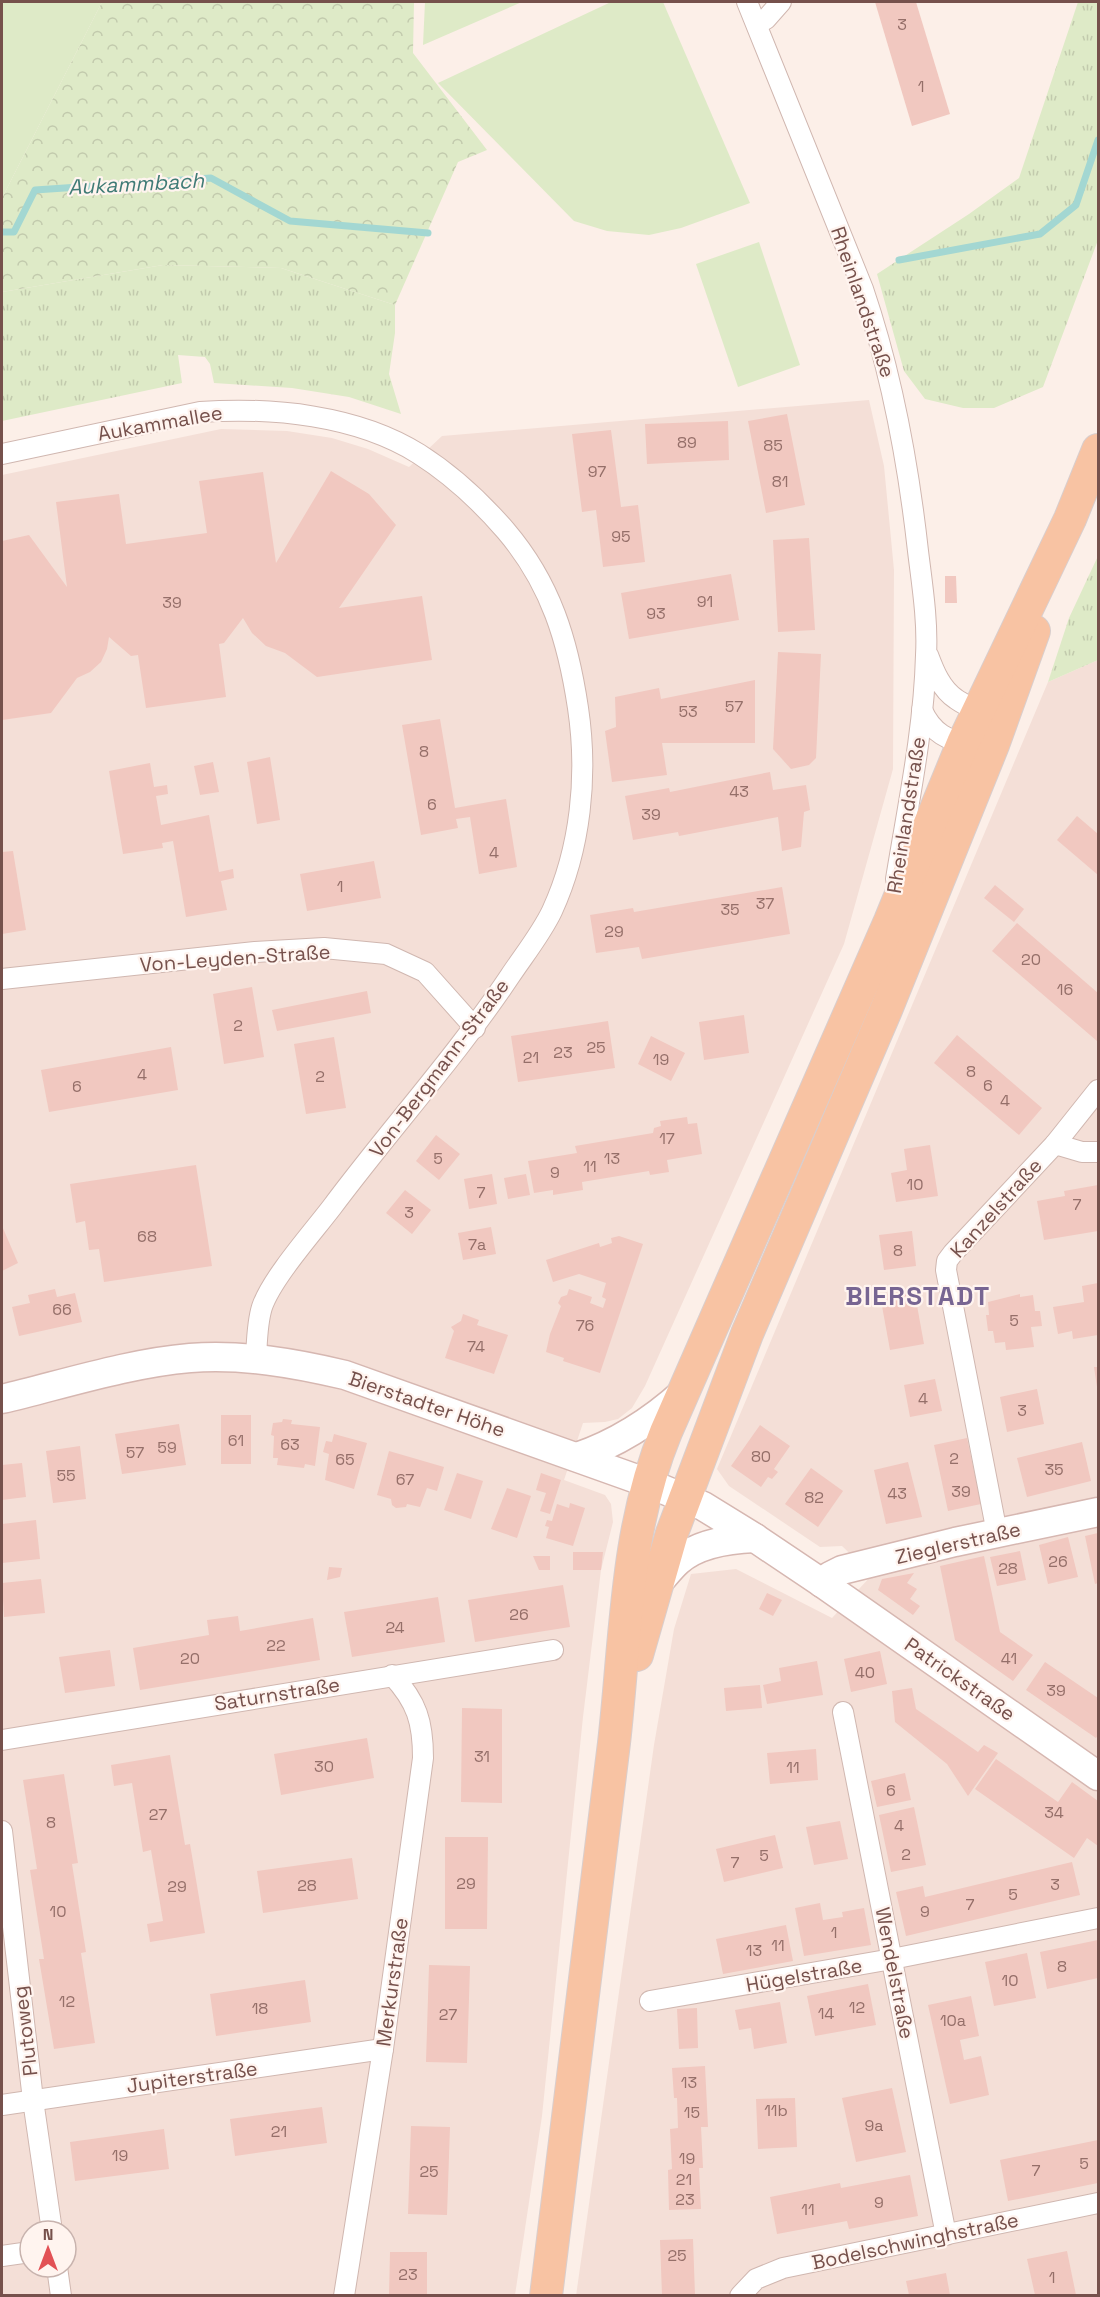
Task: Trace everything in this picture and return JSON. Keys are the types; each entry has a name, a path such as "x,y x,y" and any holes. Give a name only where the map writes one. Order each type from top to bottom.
{"main road":[{"path":"546,2295 614,1741 628,1580 648,1483 662,1442 890,921 963,743 1070,519 1098,450"},
{"path":"614,1741 655,1586 685,1498 747,1334 886,1010 993,745 1022,670 1070,519"},
{"name":"Bierstadter Höhe","path":"2,1399 160,1362 210,1357 256,1358 296,1363 345,1375 577,1457 685,1498 755,1538 822,1583"},
{"path":"577,1457 634,1431 664,1410 684,1392"},
{"name":"Zieglerstraße","path":"822,1583 830,1575 842,1570 1098,1512"},
{"path":"655,1586 677,1562 695,1550 732,1540 755,1538"},
{"name":"Patrickstraße","path":"822,1583 1098,1776"}],"street":[{"name":"Rheinlandstraße","path":"747,2 851,258 875,324 903,440 920,568 927,652 922,710 890,921"},
{"path":"757,24 766,19 781,2"},
{"name":"Aukammallee","path":"2,454 200,412 242,410 274,412 338,422 368,431 408,448 441,470 490,512 519,546 544,584"},
{"name":"Von-Bergmann-Straße","path":"256,1358 261,1309 276,1282 350,1183 475,1028 552,910 569,863 580,800 583,758 575,691 563,635 544,584"},
{"name":"Rheinlandstraße","path":"927,652 937,679 953,698 978,711"},
{"name":"Rheinlandstraße","path":"922,710 938,734 963,743 993,745"},
{"path":"978,711 989,726 993,745"},
{"name":"Von-Leyden-Straße","path":"2,979 255,952 324,948 386,954 425,972 475,1028"},
{"path":"1055,1143 1098,1090"},
{"name":"Kanzelstraße","path":"998,1533 946,1270 947,1261 1055,1143 1082,1152 1098,1152"},
{"name":"Saturnstraße","path":"2,1740 553,1650"},
{"name":"Merkurstraße","path":"344,2295 383,2049 423,1758 421,1722 405,1690 392,1675"},
{"name":"Wendelstraße","path":"843,1712 946,2235"},
{"name":"Plutoweg","path":"2,1831 33,2100 50,2219"},
{"name":"Hügelstraße","path":"650,2001 892,1959 1098,1918"},
{"name":"Jupiterstraße","path":"2,2105 383,2049"},
{"name":"Bodelschwinghstraße","path":"740,2295 756,2279 783,2268 1098,2203"},
{"path":"2,2256 18,2254"},
{"path":"59,2279 61,2295"}],"shaded area":[{"path":"869,400 884,466 894,570 893,769 844,944 645,1386 632,1408 618,1419 583,1423 564,1480 605,1495 611,1504 613,1522 601,1570 583,1717 542,2116 515,2295 2,2295 2,475 221,429 287,431 332,438 368,449 409,467 442,436"},
{"path":"1098,660 1098,2295 576,2296 654,1745 674,1629 691,1574 736,1569 832,1618 872,1575 842,1546 820,1547 729,1486 717,1469 1048,682"}],"green space":[{"path":"2,2 102,2 2,198"},
{"path":"102,2 414,2 413,53 487,150 458,162 395,305 281,268 163,265 2,292 2,198"},
{"path":"425,2 522,2 423,45"},
{"path":"611,2 663,2 750,203 681,228 649,235 607,231 574,221 438,83"},
{"path":"1078,2 1098,2 1098,240 1043,387 994,408 963,408 925,399 904,371 877,274 969,214 1019,178"},
{"path":"759,242 800,365 738,387 696,264"},
{"path":"163,265 281,268 395,305 395,333 389,374 401,414 349,397 292,388 214,383 210,364 205,357 178,355 182,383 2,421 2,292"},
{"path":"1098,556 1098,660 1048,682 1069,618"}],"building":[{"path":"875,2 916,2 950,114 912,126"},
{"path":"787,414 805,505 766,513 748,421"},
{"path":"728,421 729,460 647,464 645,424"},
{"path":"611,430 621,507 638,505 645,562 603,567 596,510 582,512 572,434"},
{"path":"331,471 369,494 396,525 339,608 422,596 432,660 317,677 285,653 266,646 252,633 243,618 224,643 219,644 226,697 146,708 138,655 131,656 109,637 101,662 90,672 77,678 51,713 2,720 2,541 29,535 67,587 56,502 119,494 126,544 207,533 199,481 263,472 276,563"},
{"path":"809,538 815,630 778,632 773,540"},
{"path":"731,574 739,620 629,639 621,593"},
{"path":"945,576 956,576 957,603 945,603"},
{"path":"778,652 821,654 816,758 809,765 791,769 773,749"},
{"path":"755,680 755,743 662,743 667,775 612,782 605,731 616,727 615,697 659,688 661,699"},
{"path":"440,719 455,808 506,799 517,867 479,874 470,817 456,819 458,828 421,835 402,725"},
{"path":"270,757 280,820 257,824 247,762"},
{"path":"213,762 219,792 200,795 194,766"},
{"path":"150,763 154,787 167,785 168,794 156,796 161,825 209,815 219,872 233,869 234,878 221,881 227,910 186,917 173,841 162,843 163,848 123,854 109,771"},
{"path":"770,772 773,790 806,785 810,810 804,812 801,847 782,851 778,817 679,836 678,832 633,840 625,796 669,788 670,792"},
{"path":"1077,816 1098,834 1098,875 1057,840"},
{"path":"13,851 26,930 2,934 2,852"},
{"path":"374,861 381,898 307,911 300,874"},
{"path":"995,885 1024,909 1014,922 984,898"},
{"path":"782,887 790,934 642,959 639,947 596,953 590,915 633,908 634,912"},
{"path":"1017,923 1098,993 1097,1041 992,951"},
{"path":"252,987 264,1057 224,1064 213,994"},
{"path":"367,991 371,1013 277,1031 272,1010"},
{"path":"744,1015 749,1053 704,1060 699,1022"},
{"path":"608,1021 615,1068 518,1082 511,1036"},
{"path":"957,1035 1042,1108 1019,1135 934,1063"},
{"path":"651,1036 685,1053 671,1081 638,1064"},
{"path":"334,1037 346,1108 306,1114 294,1044"},
{"path":"171,1047 178,1090 49,1112 41,1070"},
{"path":"687,1117 688,1124 697,1123 702,1154 667,1160 669,1172 650,1175 649,1171 582,1182 583,1190 553,1195 553,1190 534,1193 528,1161 577,1153 575,1146 653,1133 654,1128 661,1126 660,1121"},
{"path":"436,1135 460,1154 439,1180 416,1161"},
{"path":"930,1145 938,1196 896,1202 891,1173 907,1170 904,1149"},
{"path":"196,1165 212,1266 104,1282 99,1249 89,1250 85,1221 76,1223 70,1184"},
{"path":"492,1174 497,1204 469,1209 464,1179"},
{"path":"526,1174 530,1195 508,1199 504,1178"},
{"path":"1098,1185 1098,1231 1044,1240 1037,1201 1065,1196 1064,1191"},
{"path":"405,1190 431,1210 412,1234 386,1213"},
{"path":"2,1226 18,1263 2,1271"},
{"path":"491,1227 496,1254 463,1260 458,1233"},
{"path":"912,1231 916,1266 884,1270 879,1235"},
{"path":"619,1236 643,1244 600,1373 563,1361 564,1358 546,1352 561,1306 558,1303 561,1297 567,1295 569,1289 592,1297 590,1303 603,1308 606,1299 602,1297 606,1283 579,1274 553,1282 546,1260 599,1243 600,1247 612,1243 611,1238"},
{"path":"1098,1283 1098,1335 1073,1339 1072,1331 1058,1334 1053,1307 1084,1302 1082,1286"},
{"path":"55,1289 57,1297 75,1293 82,1322 19,1336 12,1307 30,1303 28,1295"},
{"path":"914,1289 924,1344 890,1350 880,1295"},
{"path":"1020,1294 1020,1297 1033,1295 1035,1311 1040,1311 1042,1326 1031,1327 1034,1347 1006,1350 1005,1342 995,1343 993,1331 988,1331 986,1315 989,1315 988,1302"},
{"path":"463,1314 479,1320 477,1325 508,1335 494,1374 445,1358 454,1331 451,1327 461,1321"},
{"path":"1094,1367 1098,1367 1097,1387"},
{"path":"935,1379 942,1411 910,1417 904,1385"},
{"path":"1037,1389 1044,1424 1007,1432 1000,1397"},
{"path":"221,1415 251,1415 251,1464 221,1464"},
{"path":"283,1419 292,1420 291,1424 320,1427 315,1466 305,1464 304,1468 277,1465 278,1458 273,1458 274,1436 271,1435 273,1423 282,1422"},
{"path":"179,1424 186,1465 122,1474 115,1434"},
{"path":"760,1425 790,1446 774,1469 778,1472 772,1479 768,1477 761,1487 731,1466"},
{"path":"334,1434 367,1443 354,1489 325,1480 329,1454 323,1452 326,1441 332,1442"},
{"path":"967,1438 981,1504 948,1511 934,1445"},
{"path":"1082,1442 1091,1481 1027,1497 1017,1458"},
{"path":"80,1446 86,1499 53,1503 46,1451"},
{"path":"389,1451 444,1467 437,1491 427,1488 420,1507 407,1504 406,1507 396,1508 392,1505 391,1499 377,1495"},
{"path":"908,1462 922,1517 886,1524 874,1470"},
{"path":"22,1463 26,1497 2,1500 2,1465"},
{"path":"811,1468 843,1491 818,1527 785,1504"},
{"path":"457,1473 483,1481 471,1519 444,1510"},
{"path":"541,1473 561,1480 550,1514 540,1511 546,1493 536,1490"},
{"path":"507,1488 531,1496 517,1538 491,1529"},
{"path":"570,1503 585,1508 573,1546 546,1538 549,1527 545,1526 547,1520 552,1521 557,1504 569,1508"},
{"path":"36,1520 40,1559 2,1563 2,1524"},
{"path":"1098,1533 1098,1583 1095,1584 1085,1536"},
{"path":"1068,1537 1078,1577 1048,1584 1039,1545"},
{"path":"1020,1551 1026,1580 997,1586 990,1557"},
{"path":"573,1552 603,1552 601,1570 573,1570"},
{"path":"533,1556 550,1556 550,1570 539,1570"},
{"path":"984,1556 1000,1632 1033,1655 1013,1681 955,1640 940,1566"},
{"path":"329,1567 342,1568 340,1577 327,1580"},
{"path":"914,1573 907,1583 917,1589 910,1599 920,1606 913,1615 878,1590 882,1579"},
{"path":"41,1579 45,1613 4,1617 2,1583"},
{"path":"563,1585 570,1627 475,1642 468,1600"},
{"path":"767,1593 782,1600 773,1616 759,1609"},
{"path":"438,1597 445,1642 352,1657 344,1612"},
{"path":"238,1616 240,1631 313,1618 320,1660 140,1690 133,1648 209,1635 207,1620"},
{"path":"110,1650 115,1686 65,1693 59,1657"},
{"path":"880,1651 887,1684 851,1692 844,1659"},
{"path":"817,1661 823,1695 767,1704 763,1685 781,1681 779,1668"},
{"path":"1045,1662 1098,1698 1098,1735 1096,1738 1026,1690"},
{"path":"760,1685 762,1708 726,1711 724,1688"},
{"path":"912,1688 916,1709 978,1752 984,1745 998,1753 968,1796 947,1764 895,1722 892,1691"},
{"path":"462,1708 502,1709 502,1803 461,1802"},
{"path":"367,1738 374,1778 281,1795 274,1754"},
{"path":"816,1749 818,1780 770,1784 767,1753"},
{"path":"170,1755 185,1845 190,1844 205,1933 150,1942 147,1924 163,1921 151,1850 143,1852 132,1783 114,1786 111,1765"},
{"path":"996,1759 1058,1802 1072,1782 1098,1801 1098,1846 1087,1838 1074,1858 975,1789"},
{"path":"905,1773 911,1800 877,1807 871,1781"},
{"path":"64,1774 78,1863 72,1864 86,1952 81,1953 95,2043 54,2049 39,1959 44,1959 30,1870 37,1869 23,1780"},
{"path":"914,1807 926,1865 891,1872 879,1815"},
{"path":"840,1821 848,1859 814,1865 806,1827"},
{"path":"775,1835 783,1868 724,1882 716,1849"},
{"path":"445,1837 488,1837 487,1929 445,1929"},
{"path":"352,1858 358,1899 263,1913 257,1871"},
{"path":"1072,1862 1080,1895 906,1936 896,1892 923,1886 925,1897"},
{"path":"820,1903 823,1920 843,1917 842,1912 864,1908 871,1945 804,1956 795,1908"},
{"path":"786,1925 793,1961 723,1974 716,1939"},
{"path":"1098,1940 1098,1978 1047,1989 1040,1952"},
{"path":"1027,1953 1036,1998 994,2006 985,1962"},
{"path":"429,1965 470,1966 467,2063 426,2062"},
{"path":"305,1980 311,2022 216,2036 210,1994"},
{"path":"868,1984 876,2025 815,2036 807,1996"},
{"path":"971,1996 979,2036 960,2040 964,2060 981,2056 989,2095 950,2104 928,2005"},
{"path":"780,2002 787,2043 754,2049 751,2028 739,2030 735,2010"},
{"path":"697,2008 698,2048 679,2049 677,2009"},
{"path":"705,2066 708,2127 701,2127 703,2168 699,2168 701,2209 669,2210 668,2170 672,2169 670,2129 678,2128 677,2098 674,2098 672,2068"},
{"path":"892,2088 906,2152 856,2162 842,2098"},
{"path":"795,2098 797,2147 758,2149 756,2099"},
{"path":"322,2107 327,2143 235,2156 230,2119"},
{"path":"411,2126 450,2127 447,2215 408,2214"},
{"path":"164,2129 169,2169 75,2181 70,2142"},
{"path":"1098,2140 1098,2183 1008,2201 1000,2160"},
{"path":"910,2175 918,2216 849,2229 847,2221 777,2234 770,2197 840,2183 841,2188"},
{"path":"693,2239 695,2295 662,2295 660,2240"},
{"path":"1067,2251 1076,2295 1035,2295 1027,2259"},
{"path":"390,2252 427,2252 427,2295 389,2295"},
{"path":"946,2273 950,2295 909,2295 906,2281"}],"waterway":[{"name":"Aukammbach","path":"899,260 1040,234 1076,205 1098,140"},
{"name":"Aukammbach","path":"2,232 14,232 35,190 211,178 290,221 428,233"}],"district":[{"name":"BIERSTADT","path":"918,1296"}]}
